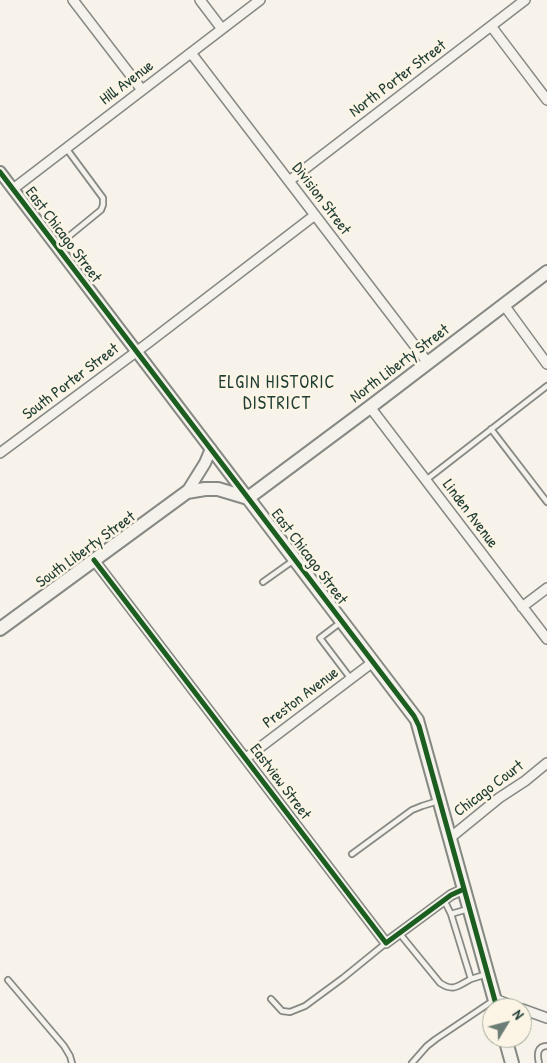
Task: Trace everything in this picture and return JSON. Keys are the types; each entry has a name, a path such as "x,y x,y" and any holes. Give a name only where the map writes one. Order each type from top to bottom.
{"main road":[{"name":"North Liberty Street","path":"248,498 547,272"},
{"name":"South Liberty Street","path":"0,629 187,492 218,489 248,498"},
{"name":"East Chicago Street","path":"248,498 417,720 494,998"},
{"path":"508,1048 512,1063"}],"street":[{"path":"72,0 142,90"},
{"path":"200,0 222,29"},
{"name":"Hill Avenue","path":"13,190 260,0"},
{"name":"North Porter Street","path":"289,181 525,0"},
{"path":"491,26 547,100"},
{"name":"Division Street","path":"191,53 428,363"},
{"name":"East Chicago Street","path":"0,172 248,498"},
{"path":"136,352 315,215"},
{"path":"504,305 547,364"},
{"name":"South Porter Street","path":"0,453 136,352"},
{"name":"Linden Avenue","path":"370,407 547,639"},
{"path":"187,492 205,463 210,449"},
{"name":"Eastview Street","path":"94,560 386,943"},
{"path":"522,607 547,588"},
{"name":"Preston Avenue","path":"246,758 373,662"},
{"name":"Chicago Court","path":"450,838 499,798 525,781 547,763"},
{"path":"386,943 444,900 464,889"},
{"path":"532,1013 547,1018"}],"lane":[{"path":"56,246 103,206 103,198 66,148"},
{"path":"425,480 547,386"},
{"path":"491,429 547,502"},
{"path":"263,582 295,559"},
{"path":"342,621 320,638 351,679"},
{"path":"352,854 412,810 440,801"},
{"path":"444,900 451,914 471,979"},
{"path":"451,914 469,908"},
{"path":"400,934 440,983 447,987 454,988 471,979 487,974"},
{"path":"271,999 282,1011 290,1012 304,1006 343,978 386,943"},
{"path":"8,980 64,1046 72,1063"},
{"path":"412,1063 436,1039 482,1012"},
{"path":"539,1063 539,1050 543,1046 547,1046"}],"cycle path":[{"path":"0,172 414,716 419,726 494,998"},
{"path":"94,560 386,943 451,895 464,889"}],"district":[{"name":"ELGIN HISTORIC DISTRICT","path":"277,393"}]}
